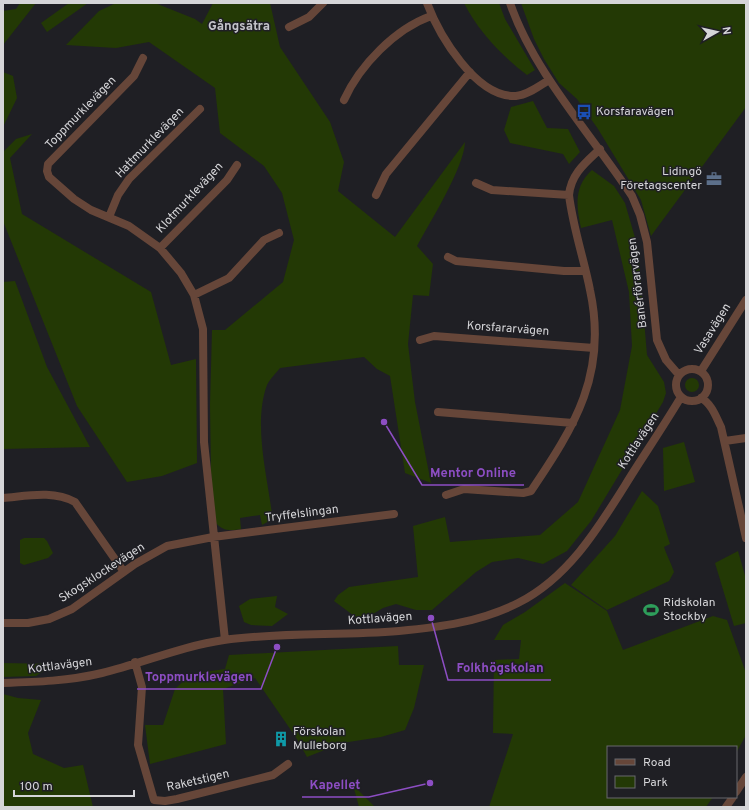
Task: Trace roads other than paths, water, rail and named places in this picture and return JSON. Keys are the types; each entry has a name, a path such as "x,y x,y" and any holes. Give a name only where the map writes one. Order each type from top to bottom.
{"street":[{"path":"289,27 309,17 322,3"},
{"path":"427,3 431,16 450,49 470,72 489,87 508,96 527,93 549,80"},
{"name":"Banérförarvägen","path":"510,3 531,48 549,80 600,149 632,196 640,215 647,242 657,340 666,360 679,375"},
{"path":"344,100 352,82 393,38 413,23 431,16"},
{"name":"Toppmurklevägen","path":"143,58 134,76 48,164 47,167 49,177 74,199 91,210 129,226 160,248 181,273 194,295 203,329 204,442 224,640"},
{"path":"376,195 386,174 470,72"},
{"name":"Hattmurklevägen","path":"109,217 118,195 129,179 200,109"},
{"path":"446,495 464,489 522,493 531,491 561,447 573,423 588,389 594,348 595,314 569,195 572,178 579,169 600,149"},
{"name":"Klotmurklevägen","path":"160,248 227,180 237,165"},
{"path":"476,183 492,190 569,195"},
{"path":"194,295 229,278 264,240 279,233"},
{"path":"448,256 456,261 564,271 585,271"},
{"name":"Vasavägen","path":"701,372 746,300"},
{"name":"Korsfararvägen","path":"420,340 434,336 594,348"},
{"path":"688,369 701,372 706,377 708,384 707,390 701,398 692,401 681,397 675,386 679,375 688,369"},
{"name":"Kottlavägen","path":"3,683 52,681 102,673 168,652 224,640 398,631 474,621 520,602 557,576 581,551 681,397"},
{"path":"701,398 706,401 715,414 725,441 746,538"},
{"path":"438,412 573,423"},
{"path":"725,441 746,438"},
{"path":"3,498 55,495 64,496 75,502 124,572"},
{"name":"Tryffelslingan","path":"213,537 394,514"},
{"name":"Skogsklockevägen","path":"3,623 28,623 49,619 72,609 124,572 153,553 167,546 213,537"},
{"name":"Raketstigen","path":"135,662 142,687 138,745 154,800 165,801 177,799 273,775 288,764"},
{"path":"737,790 746,776"},
{"path":"726,807 732,798"}],"place":[{"name":"Korsfaravägen","path":"584,112"},
{"name":"Lidingö Företagscenter","path":"714,179"},
{"name":"Mentor Online","path":"384,422"},
{"name":"Ridskolan Stockby","path":"651,610"},
{"name":"Folkhögskolan","path":"431,618"},
{"name":"Toppmurklevägen","path":"277,647"},
{"name":"Förskolan Mulleborg","path":"281,739"},
{"name":"Kapellet","path":"430,783"}],"district":[{"name":"Gångsätra","path":"239,27"}]}
